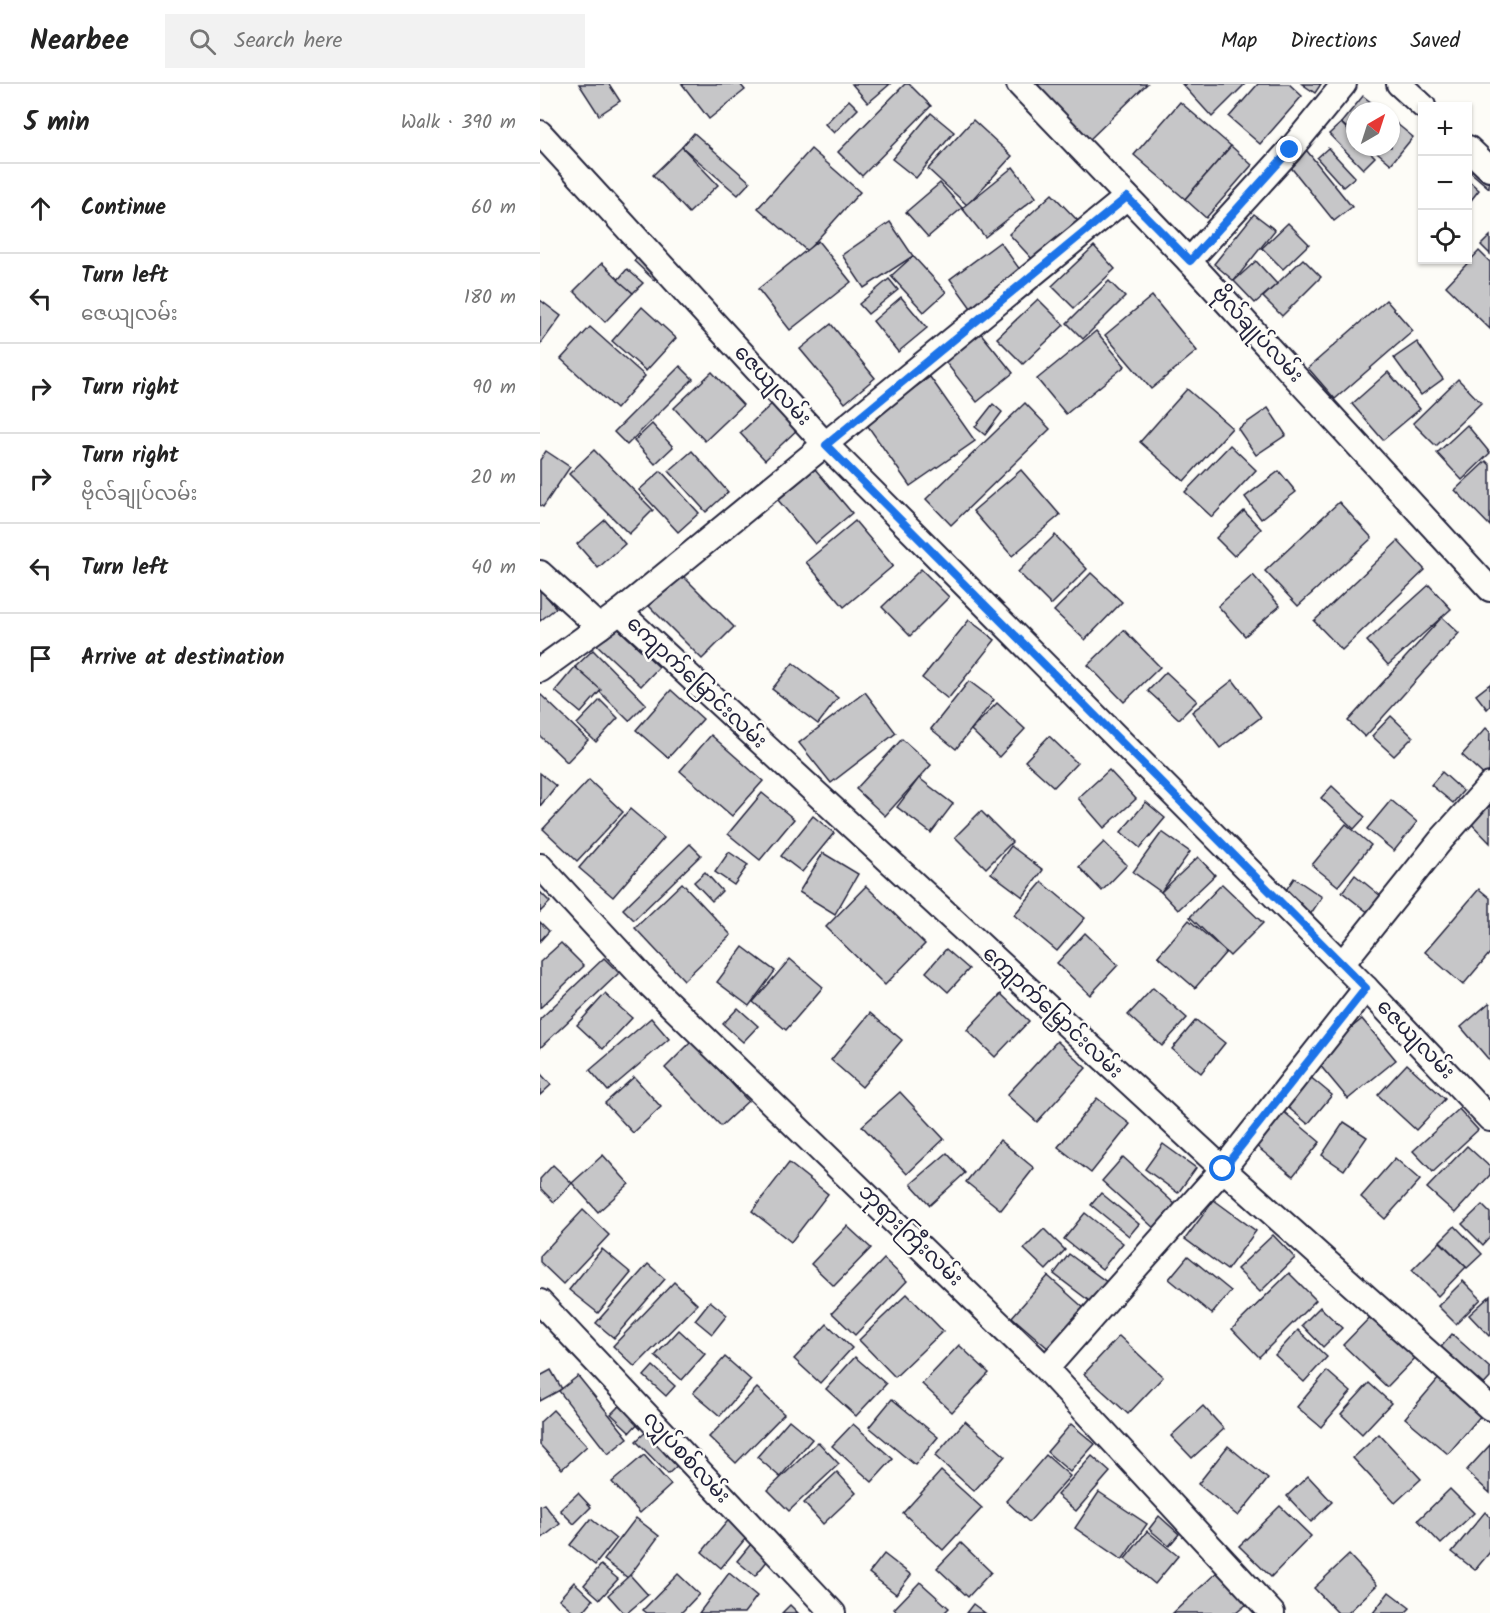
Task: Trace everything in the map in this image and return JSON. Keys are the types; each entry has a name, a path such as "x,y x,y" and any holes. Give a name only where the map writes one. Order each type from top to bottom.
{"street":[{"name":"ဗိုလ်ချုပ်လမ်း","path":"1019,84 1190,261 1490,589"},
{"path":"1190,261 1290,150 1344,84"},
{"path":"1399,84 1419,102"},
{"name":"ဇေယျလမ်း","path":"540,133 826,445 1366,988 1490,1119"},
{"path":"1472,152 1490,168"},
{"path":"540,670 620,612 1127,197"},
{"path":"540,573 599,627"},
{"name":"ကျောက်မြောင်းလမ်း","path":"620,612 1223,1169 1490,1408"},
{"path":"1342,964 1441,840 1490,785"},
{"name":"ဘုရားကြီးလမ်း","path":"540,866 649,984 1046,1369 1272,1613"},
{"path":"1046,1369 1223,1169 1366,988"},
{"name":"လျှပ်စစ်လမ်း","path":"540,1302 833,1613"}],"building":[{"path":"579,84 609,84 620,101 599,115"},
{"path":"682,84 740,84 745,90 709,119"},
{"path":"852,84 890,84 868,103"},
{"path":"905,84 909,84 931,106 862,176 838,152"},
{"path":"1036,84 1147,84 1089,140"},
{"path":"1182,84 1245,84 1212,117"},
{"path":"1258,84 1289,84 1302,96 1260,144 1229,117"},
{"path":"1302,84 1321,84 1315,93"},
{"path":"1363,96 1371,102 1358,102"},
{"path":"849,100 858,109 834,133 825,124"},
{"path":"1180,102 1231,146 1185,199 1134,155"},
{"path":"931,113 954,132 916,178 892,159"},
{"path":"1346,117 1346,127 1341,123"},
{"path":"973,120 1012,156 967,205 928,169"},
{"path":"1341,123 1346,128 1346,152 1329,134"},
{"path":"1400,126 1413,137 1400,153"},
{"path":"694,133 750,182 738,195 682,147"},
{"path":"1231,146 1252,165 1206,218 1185,199"},
{"path":"1303,146 1352,207 1334,221 1285,160"},
{"path":"682,147 718,185 689,213 653,175"},
{"path":"1328,148 1355,177 1343,187 1317,158"},
{"path":"811,149 860,192 807,251 758,208"},
{"path":"1350,156 1375,157 1363,169"},
{"path":"1382,156 1398,156 1391,164"},
{"path":"1472,159 1490,175 1489,188 1472,173"},
{"path":"1013,167 1036,197 985,237 962,208"},
{"path":"940,183 962,208 928,237 906,212"},
{"path":"1472,184 1479,190 1472,199"},
{"path":"1052,194 1079,222 1035,262 1009,234"},
{"path":"1254,214 1275,230 1234,281 1214,264"},
{"path":"890,222 913,256 864,288 842,255"},
{"path":"1288,223 1309,244 1283,269 1262,248"},
{"path":"1490,236 1490,254 1481,245"},
{"path":"818,241 851,282 790,330 758,289"},
{"path":"1000,242 1021,271 971,308 950,279"},
{"path":"1094,246 1115,269 1074,308 1052,286"},
{"path":"644,251 664,270 654,280 634,261"},
{"path":"1479,251 1490,262 1490,329 1446,286 1467,264 1472,264 1472,258"},
{"path":"913,256 946,292 924,312 891,276"},
{"path":"1303,259 1321,277 1282,316 1263,297"},
{"path":"1256,261 1277,284 1255,303 1234,281"},
{"path":"602,263 633,293 605,322 574,291"},
{"path":"627,269 643,283 633,293 618,280"},
{"path":"889,279 898,290 868,314 859,304"},
{"path":"1109,281 1125,297 1083,339 1067,323"},
{"path":"1152,296 1197,351 1151,389 1105,335"},
{"path":"901,297 927,328 898,352 873,321"},
{"path":"1038,299 1064,325 1023,364 997,338"},
{"path":"540,300 561,316 540,345"},
{"path":"1386,300 1413,331 1335,399 1308,368"},
{"path":"642,307 676,338 646,371 612,341"},
{"path":"831,324 875,378 845,403 800,349"},
{"path":"590,327 645,376 616,409 561,359"},
{"path":"979,331 1013,373 977,402 943,359"},
{"path":"1096,331 1125,366 1066,414 1037,379"},
{"path":"1417,342 1443,379 1421,395 1394,358"},
{"path":"680,366 693,379 627,445 614,432"},
{"path":"712,372 743,405 705,441 674,408"},
{"path":"1388,372 1420,409 1383,440 1352,404"},
{"path":"930,377 975,441 910,486 865,422"},
{"path":"1458,379 1481,403 1436,446 1413,423"},
{"path":"1187,389 1232,428 1184,481 1140,442"},
{"path":"774,402 799,428 765,460 740,433"},
{"path":"1025,403 1050,429 951,525 926,499"},
{"path":"993,404 1002,412 985,435 975,427"},
{"path":"1268,408 1286,435 1256,455 1238,429"},
{"path":"652,424 673,447 655,464 634,441"},
{"path":"1467,425 1490,453 1462,480 1437,453"},
{"path":"1230,445 1256,470 1212,517 1185,492"},
{"path":"594,450 653,510 629,534 569,474"},
{"path":"546,451 570,467 543,507 540,505 540,460"},
{"path":"692,451 728,492 706,512 669,471"},
{"path":"1486,461 1490,465 1490,526 1455,490"},
{"path":"815,469 852,513 815,544 778,500"},
{"path":"1021,470 1060,515 1012,556 973,511"},
{"path":"661,471 699,513 678,532 639,490"},
{"path":"1279,471 1296,492 1261,519 1245,497"},
{"path":"1339,502 1372,538 1298,606 1265,571"},
{"path":"1244,511 1261,529 1234,556 1216,538"},
{"path":"605,520 625,544 598,568 577,544"},
{"path":"855,521 893,566 844,607 806,562"},
{"path":"1055,535 1087,569 1051,605 1018,572"},
{"path":"1398,541 1425,570 1342,650 1314,621"},
{"path":"921,569 949,597 910,636 882,607"},
{"path":"679,572 734,627 702,659 647,604"},
{"path":"1091,573 1122,602 1085,640 1054,611"},
{"path":"1253,575 1280,606 1245,636 1218,606"},
{"path":"1429,585 1451,609 1388,665 1367,641"},
{"path":"540,588 556,608 540,621"},
{"path":"1442,617 1459,633 1365,737 1348,721"},
{"path":"969,620 995,640 948,699 922,678"},
{"path":"613,624 659,667 641,686 595,643"},
{"path":"1124,630 1160,667 1124,702 1088,665"},
{"path":"593,650 646,704 629,721 575,667"},
{"path":"793,663 838,698 818,724 772,689"},
{"path":"575,667 601,690 581,713 555,691"},
{"path":"1166,672 1197,701 1179,719 1148,691"},
{"path":"1233,680 1261,717 1220,748 1192,712"},
{"path":"969,681 994,700 956,749 931,729"},
{"path":"1490,684 1490,706 1487,709 1476,695"},
{"path":"671,690 703,719 668,758 636,730"},
{"path":"865,692 896,733 831,783 799,743"},
{"path":"540,694 588,740 567,762 540,736"},
{"path":"600,700 618,718 596,742 577,724"},
{"path":"997,703 1025,729 999,757 971,730"},
{"path":"1391,716 1413,737 1394,756 1372,736"},
{"path":"1486,728 1490,732 1489,780 1462,755"},
{"path":"711,735 763,781 732,816 680,771"},
{"path":"1049,736 1077,763 1054,787 1025,761"},
{"path":"902,739 931,765 885,816 856,789"},
{"path":"1109,770 1136,799 1104,828 1078,798"},
{"path":"1442,772 1463,791 1453,803 1431,785"},
{"path":"540,773 556,786 540,806"},
{"path":"919,778 953,804 931,833 897,807"},
{"path":"589,780 623,812 577,861 543,829"},
{"path":"1332,786 1365,817 1354,829 1321,798"},
{"path":"762,793 794,819 760,860 728,834"},
{"path":"1490,797 1490,843 1466,818"},
{"path":"1391,800 1417,822 1394,851 1367,829"},
{"path":"1146,802 1165,818 1140,848 1121,832"},
{"path":"630,809 664,838 613,897 579,868"},
{"path":"981,811 1012,842 986,868 955,837"},
{"path":"813,816 834,833 802,872 781,856"},
{"path":"1346,824 1371,845 1338,886 1312,865"},
{"path":"1162,832 1190,852 1161,892 1133,872"},
{"path":"1104,842 1127,865 1102,891 1079,867"},
{"path":"690,844 701,855 634,920 623,909"},
{"path":"1011,846 1043,870 1023,897 991,873"},
{"path":"729,852 748,865 734,885 715,872"},
{"path":"823,853 858,874 835,914 799,892"},
{"path":"1198,857 1215,875 1178,910 1161,892"},
{"path":"705,872 722,891 712,901 694,882"},
{"path":"1355,875 1387,901 1374,917 1342,892"},
{"path":"1294,878 1322,897 1308,918 1280,899"},
{"path":"1042,882 1085,918 1057,951 1014,915"},
{"path":"682,883 731,935 684,980 635,928"},
{"path":"1222,884 1263,923 1230,956 1190,917"},
{"path":"866,886 925,944 885,985 826,927"},
{"path":"1479,889 1490,898 1490,953 1463,985 1425,952"},
{"path":"540,892 550,902 540,912"},
{"path":"1189,920 1226,952 1195,988 1158,956"},
{"path":"540,922 549,931 540,941"},
{"path":"1085,933 1118,965 1090,995 1057,963"},
{"path":"561,943 584,966 540,1008 540,962"},
{"path":"743,947 775,971 749,1006 717,982"},
{"path":"946,949 969,969 948,992 926,972"},
{"path":"604,958 619,973 540,1048 540,1019"},
{"path":"790,959 823,987 786,1030 753,1002"},
{"path":"1153,988 1187,1018 1162,1046 1128,1015"},
{"path":"605,994 632,1018 603,1049 577,1025"},
{"path":"1001,994 1029,1021 995,1057 967,1030"},
{"path":"1490,1004 1490,1061 1461,1027"},
{"path":"738,1008 758,1026 743,1042 723,1024"},
{"path":"870,1013 902,1040 862,1087 831,1060"},
{"path":"651,1018 669,1039 608,1091 590,1070"},
{"path":"1362,1019 1396,1060 1348,1099 1314,1058"},
{"path":"1196,1020 1225,1043 1201,1073 1172,1049"},
{"path":"692,1041 748,1101 721,1126 665,1068"},
{"path":"1057,1041 1086,1068 1037,1122 1007,1095"},
{"path":"1407,1064 1445,1099 1416,1130 1378,1095"},
{"path":"1303,1071 1332,1095 1308,1124 1279,1100"},
{"path":"540,1073 551,1085 540,1095"},
{"path":"634,1077 661,1107 633,1133 605,1103"},
{"path":"900,1092 944,1139 907,1174 862,1126"},
{"path":"1097,1098 1130,1124 1091,1173 1058,1147"},
{"path":"1278,1107 1320,1142 1293,1176 1250,1141"},
{"path":"1459,1109 1478,1130 1433,1172 1413,1151"},
{"path":"1344,1122 1367,1137 1344,1170 1322,1155"},
{"path":"1000,1140 1034,1168 1001,1210 966,1182"},
{"path":"1163,1144 1196,1168 1178,1193 1145,1169"},
{"path":"1467,1146 1490,1167 1490,1175 1455,1213 1427,1188"},
{"path":"947,1153 965,1173 930,1205 911,1184"},
{"path":"603,1155 629,1184 598,1212 572,1183"},
{"path":"1123,1157 1176,1205 1155,1229 1102,1181"},
{"path":"1395,1158 1420,1180 1385,1219 1361,1197"},
{"path":"789,1163 828,1194 791,1242 752,1211"},
{"path":"553,1165 572,1183 554,1202 540,1188 540,1179"},
{"path":"1101,1193 1139,1224 1129,1236 1091,1205"},
{"path":"1214,1200 1256,1231 1227,1270 1185,1239"},
{"path":"1482,1205 1490,1213 1490,1237 1483,1245 1462,1224"},
{"path":"583,1210 609,1235 563,1284 540,1262 540,1256"},
{"path":"1085,1213 1123,1243 1102,1269 1064,1239"},
{"path":"847,1226 871,1248 834,1286 811,1264"},
{"path":"1455,1226 1482,1254 1467,1268 1440,1241"},
{"path":"1044,1229 1065,1250 1046,1270 1024,1249"},
{"path":"1273,1235 1295,1258 1260,1292 1237,1269"},
{"path":"1440,1242 1466,1267 1438,1296 1412,1270"},
{"path":"602,1249 631,1273 598,1313 569,1290"},
{"path":"1069,1254 1108,1283 1092,1303 1054,1274"},
{"path":"1188,1256 1231,1291 1212,1314 1169,1279"},
{"path":"884,1259 907,1281 855,1335 832,1313"},
{"path":"648,1264 665,1279 614,1338 596,1323"},
{"path":"1289,1273 1316,1300 1259,1357 1232,1329"},
{"path":"1048,1276 1085,1309 1049,1349 1012,1317"},
{"path":"1463,1281 1481,1299 1456,1324 1438,1306"},
{"path":"674,1282 697,1304 635,1367 613,1346"},
{"path":"907,1294 943,1331 895,1377 859,1340"},
{"path":"1490,1296 1490,1335 1489,1336 1469,1315"},
{"path":"710,1301 727,1315 712,1334 695,1320"},
{"path":"1320,1307 1342,1328 1323,1347 1302,1325"},
{"path":"1376,1311 1420,1353 1387,1387 1343,1345"},
{"path":"827,1324 852,1348 820,1383 794,1359"},
{"path":"679,1330 705,1354 682,1380 655,1356"},
{"path":"1298,1330 1327,1357 1304,1382 1275,1355"},
{"path":"1452,1334 1490,1368 1490,1378 1479,1390 1437,1352"},
{"path":"1119,1336 1163,1377 1128,1414 1084,1374"},
{"path":"959,1345 989,1373 952,1412 922,1384"},
{"path":"725,1357 751,1380 720,1416 693,1393"},
{"path":"855,1357 886,1384 856,1416 826,1389"},
{"path":"653,1366 675,1386 666,1396 644,1376"},
{"path":"551,1370 562,1389 540,1401 540,1376"},
{"path":"1327,1371 1351,1392 1321,1427 1297,1407"},
{"path":"1445,1371 1488,1407 1448,1454 1405,1418"},
{"path":"578,1376 628,1438 608,1454 559,1391"},
{"path":"1369,1383 1391,1403 1362,1434 1341,1414"},
{"path":"757,1388 784,1414 736,1463 709,1437"},
{"path":"892,1399 938,1437 915,1465 869,1427"},
{"path":"622,1403 640,1421 630,1432 611,1414"},
{"path":"1203,1406 1224,1429 1192,1458 1171,1436"},
{"path":"553,1410 587,1446 562,1469 540,1445 540,1422"},
{"path":"789,1420 812,1439 780,1477 757,1457"},
{"path":"965,1421 1005,1456 974,1491 935,1456"},
{"path":"853,1424 893,1459 872,1482 832,1446"},
{"path":"1071,1424 1095,1444 1070,1472 1047,1452"},
{"path":"648,1430 680,1463 668,1474 636,1441"},
{"path":"1379,1434 1421,1479 1395,1503 1353,1458"},
{"path":"818,1442 839,1464 789,1511 768,1490"},
{"path":"1490,1445 1490,1493 1466,1471"},
{"path":"1228,1446 1268,1479 1238,1516 1198,1484"},
{"path":"644,1455 671,1485 640,1513 612,1482"},
{"path":"1046,1455 1070,1476 1029,1522 1006,1501"},
{"path":"1092,1456 1110,1472 1076,1511 1057,1495"},
{"path":"941,1471 982,1508 943,1550 903,1513"},
{"path":"837,1472 856,1493 823,1524 804,1503"},
{"path":"1308,1476 1332,1502 1311,1522 1287,1496"},
{"path":"1450,1489 1474,1513 1441,1544 1418,1520"},
{"path":"1099,1492 1147,1524 1122,1560 1075,1528"},
{"path":"578,1493 591,1507 574,1524 560,1510"},
{"path":"544,1504 560,1524 541,1539 540,1506"},
{"path":"1280,1506 1311,1536 1271,1577 1239,1546"},
{"path":"1485,1512 1490,1517 1490,1552 1475,1570 1452,1552"},
{"path":"1159,1516 1179,1534 1169,1546 1149,1529"},
{"path":"731,1517 750,1533 721,1568 702,1552"},
{"path":"636,1518 659,1536 628,1578 604,1560"},
{"path":"591,1519 616,1539 595,1565 570,1545"},
{"path":"1147,1531 1178,1556 1155,1584 1125,1559"},
{"path":"755,1539 773,1554 755,1576 737,1561"},
{"path":"961,1543 991,1572 968,1597 937,1568"},
{"path":"884,1554 911,1575 896,1594 869,1573"},
{"path":"1349,1555 1377,1585 1348,1613 1338,1613 1314,1588"},
{"path":"601,1565 618,1579 600,1599 584,1585"},
{"path":"1217,1572 1247,1604 1236,1613 1173,1613"},
{"path":"729,1573 757,1596 744,1613 699,1613"},
{"path":"678,1574 699,1594 681,1613 647,1613 643,1610"},
{"path":"630,1575 648,1595 624,1613 608,1595"},
{"path":"574,1582 593,1600 582,1613 575,1613 559,1599"},
{"path":"920,1582 949,1608 944,1613 898,1613 894,1609"},
{"path":"1389,1592 1410,1608 1405,1613 1373,1613"},
{"path":"973,1604 985,1613 966,1613"},
{"path":"790,1605 798,1613 782,1613"}],"route":[{"path":"1223,1169 1366,988 826,445 1127,197 1190,261 1290,150"}]}
